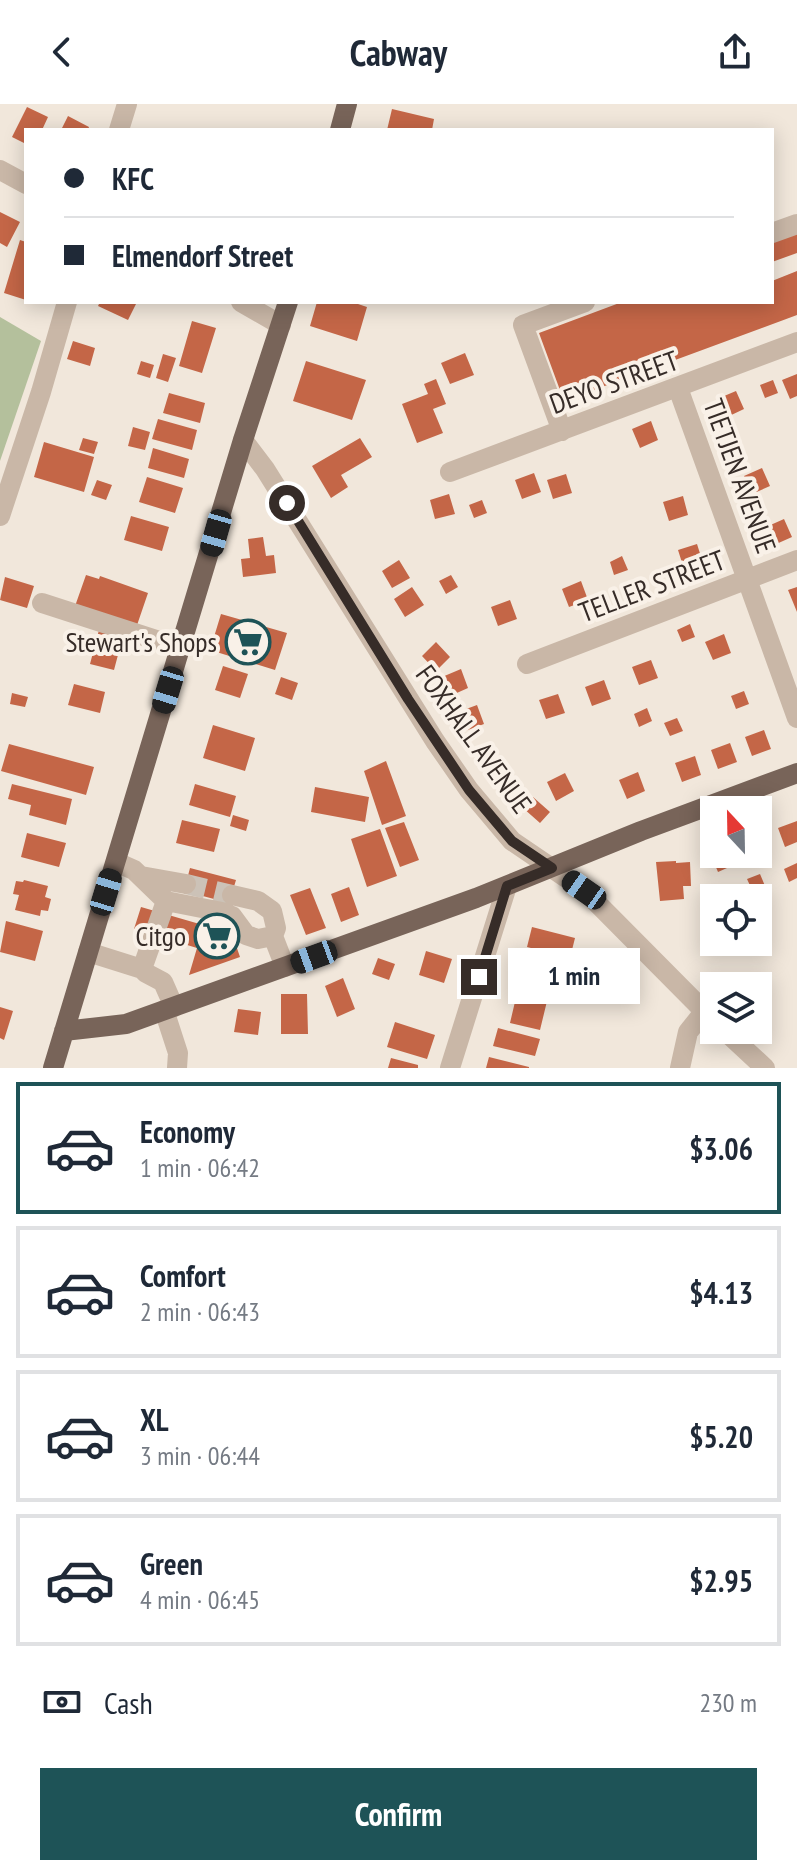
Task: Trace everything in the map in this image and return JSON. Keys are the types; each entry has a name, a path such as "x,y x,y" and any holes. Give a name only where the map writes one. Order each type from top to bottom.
{"main road":[{"path":"341,128 347,104"},
{"path":"53,1068 243,440 287,304"},
{"path":"64,1031 126,1024 169,1009 507,886 797,773"}],"street":[{"path":"120,128 127,104"},
{"path":"0,170 24,183"},
{"path":"774,232 797,224"},
{"path":"0,516 66,304"},
{"path":"244,304 281,325"},
{"path":"562,431 523,325 580,304"},
{"name":"DEYO STREET","path":"450,472 797,342"},
{"name":"TIETJEN AVENUE","path":"678,388 797,718"},
{"name":"FOXHALL AVENUE","path":"243,440 265,469 435,741 469,790 512,841 584,890 700,1007"},
{"name":"TELLER STREET","path":"527,664 797,560"},
{"path":"42,603 181,648"},
{"path":"116,862 141,876 166,901 232,916 246,935 258,939 273,936"},
{"path":"141,876 186,884"},
{"path":"450,1068 507,886"},
{"path":"232,895 258,901 272,911 276,928 273,936 285,967"},
{"path":"142,969 166,901"},
{"path":"88,952 142,969 163,982 178,1053 177,1068"},
{"path":"680,1068 688,1032 700,1023"},
{"path":"739,1044 765,1068"}],"green space":[{"path":"0,317 41,341 0,461"}],"building":[{"path":"27,107 48,117 43,128 24,128 24,143 12,137"},
{"path":"392,109 434,119 432,128 387,128"},
{"path":"68,116 89,127 89,128 62,128"},
{"path":"0,212 20,222 7,247 0,243"},
{"path":"797,231 797,253 774,261 774,239"},
{"path":"20,240 24,241 24,299 4,293"},
{"path":"797,271 797,315 564,401 539,333 617,304 774,304 774,280"},
{"path":"99,304 136,304 128,320"},
{"path":"316,304 358,304 367,307 357,341 310,326"},
{"path":"192,321 216,328 202,373 179,366"},
{"path":"73,341 95,348 90,366 67,359"},
{"path":"465,353 474,375 450,384 441,363"},
{"path":"163,354 176,358 168,382 156,378"},
{"path":"141,361 154,365 150,378 137,374"},
{"path":"306,361 366,380 352,420 293,401"},
{"path":"797,374 797,396 790,399 782,380"},
{"path":"436,379 446,404 433,409 443,433 417,443 402,404 428,394 424,384"},
{"path":"773,380 778,393 765,398 760,385"},
{"path":"736,391 744,409 725,418 717,399"},
{"path":"169,393 205,403 200,423 163,413"},
{"path":"158,419 197,430 192,450 152,439"},
{"path":"651,421 658,440 640,448 632,429"},
{"path":"133,427 150,432 145,450 128,446"},
{"path":"83,438 98,442 94,454 79,450"},
{"path":"360,438 372,457 341,475 348,487 331,498 312,466"},
{"path":"44,442 94,457 84,492 34,477"},
{"path":"153,448 189,459 184,478 148,468"},
{"path":"762,468 770,486 752,494 744,476"},
{"path":"534,473 541,492 522,499 515,480"},
{"path":"566,474 572,493 553,499 547,480"},
{"path":"147,477 183,488 175,513 139,502"},
{"path":"97,480 112,485 106,500 91,495"},
{"path":"449,494 455,514 435,519 430,500"},
{"path":"683,496 688,515 669,521 663,502"},
{"path":"482,500 487,513 474,518 469,505"},
{"path":"131,516 169,527 162,551 124,540"},
{"path":"784,519 792,537 774,545 766,527"},
{"path":"263,537 266,556 274,555 276,573 243,577 241,559 250,558 248,539"},
{"path":"697,544 703,563 684,569 678,550"},
{"path":"622,556 628,570 614,575 610,562"},
{"path":"399,560 410,578 392,588 382,571"},
{"path":"86,575 99,579 100,576 148,593 135,631 74,609"},
{"path":"451,575 458,587 446,594 439,581"},
{"path":"5,577 34,586 27,608 0,600"},
{"path":"581,581 588,600 569,607 562,589"},
{"path":"412,587 424,605 405,617 394,599"},
{"path":"797,587 797,612 788,590"},
{"path":"510,600 517,619 498,626 491,607"},
{"name":"Stewart's Shops","path":"221,614 287,633 275,670 210,650"},
{"path":"690,624 695,637 682,642 677,630"},
{"path":"99,630 123,636 114,670 90,664"},
{"path":"724,634 731,653 713,660 705,642"},
{"path":"436,642 450,657 436,671 422,656"},
{"path":"651,660 658,678 639,685 632,667"},
{"path":"223,666 248,674 240,698 215,690"},
{"path":"461,669 468,688 450,696 442,677"},
{"path":"281,677 298,683 292,700 275,694"},
{"path":"604,680 611,699 592,706 585,687"},
{"path":"74,684 105,692 100,713 68,705"},
{"path":"744,691 749,704 736,709 731,696"},
{"path":"12,693 28,697 25,707 10,704"},
{"path":"558,694 565,713 546,719 539,700"},
{"path":"477,705 484,724 465,731 458,712"},
{"path":"647,708 652,721 639,727 634,714"},
{"path":"677,718 683,731 670,736 664,723"},
{"path":"213,725 255,738 245,771 203,758"},
{"path":"764,730 771,749 752,756 745,737"},
{"path":"730,743 737,762 718,769 711,750"},
{"path":"9,744 94,767 86,795 1,771"},
{"path":"695,756 701,775 682,782 675,763"},
{"path":"386,761 406,816 382,825 364,771"},
{"path":"638,772 645,791 627,799 619,780"},
{"path":"565,773 574,791 556,801 547,782"},
{"path":"12,784 72,799 66,825 29,815 31,805 8,799"},
{"path":"195,784 236,796 230,817 189,805"},
{"path":"315,787 369,797 365,822 311,812"},
{"path":"533,797 550,812 540,823 523,808"},
{"path":"233,815 249,820 246,831 230,826"},
{"path":"182,820 220,829 214,852 176,843"},
{"path":"797,821 797,842 785,847 778,828"},
{"path":"404,822 419,860 400,867 385,828"},
{"path":"380,829 397,876 367,887 351,839"},
{"path":"27,833 66,843 59,867 21,857"},
{"path":"656,862 690,862 691,886 683,886 684,899 660,901"},
{"path":"797,863 797,878 789,882 784,869"},
{"path":"190,868 236,880 229,903 184,891"},
{"path":"760,874 764,884 749,884 747,879"},
{"path":"16,881 48,886 45,897 51,899 48,911 41,910 40,916 15,910 19,895 13,894"},
{"path":"349,887 359,915 341,922 331,894"},
{"path":"310,888 326,928 306,935 290,895"},
{"path":"141,907 203,925 206,916 228,922 240,957 189,975 197,948 134,929"},
{"path":"6,921 43,931 35,961 0,952"},
{"path":"532,927 575,938 570,958 527,947"},
{"path":"426,951 452,959 444,983 419,975"},
{"path":"519,957 563,967 559,986 515,975"},
{"path":"378,958 395,964 389,980 372,974"},
{"path":"343,978 355,1009 337,1017 325,986"},
{"path":"518,989 548,997 540,1030 510,1023"},
{"path":"281,994 307,994 308,1034 281,1034"},
{"path":"0,1007 13,1011 4,1040 0,1038"},
{"path":"238,1009 261,1012 258,1035 234,1032"},
{"path":"395,1022 435,1035 427,1059 387,1047"},
{"path":"498,1028 540,1039 535,1056 493,1046"},
{"path":"489,1057 529,1067 529,1068 486,1068"},
{"path":"391,1058 418,1065 418,1068 388,1068"}],"tunnel":[{"path":"186,884 232,895"}],"place":[{"name":"Stewart's Shops","path":"248,642"},
{"name":"Citgo","path":"217,936"}],"route":[{"path":"287,503 408,699 469,790 512,841 552,868 507,886 479,977"}]}
